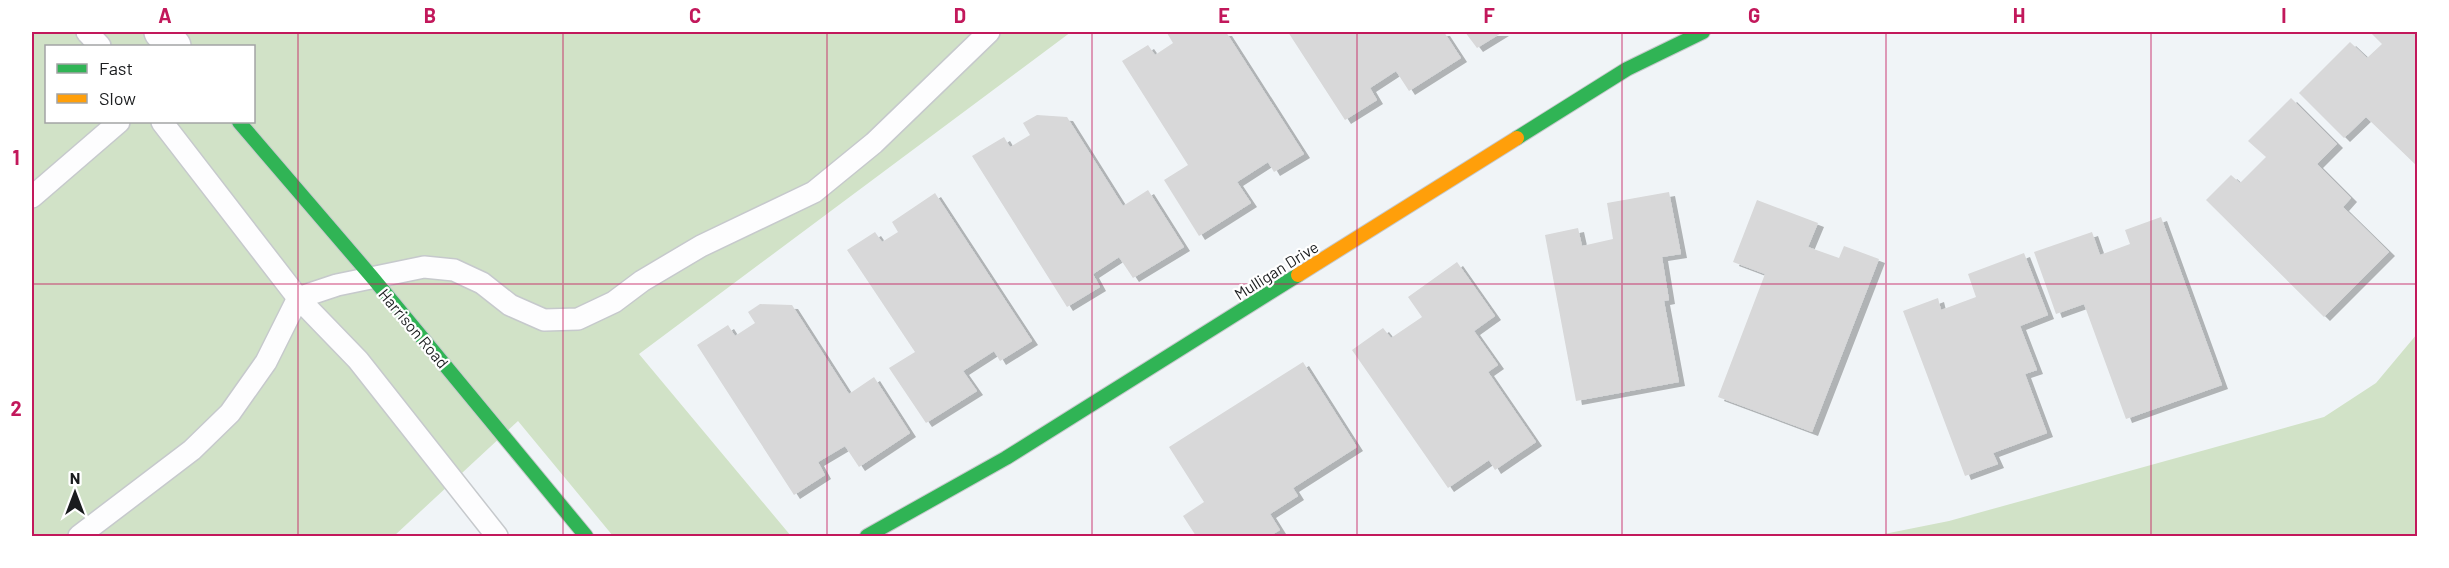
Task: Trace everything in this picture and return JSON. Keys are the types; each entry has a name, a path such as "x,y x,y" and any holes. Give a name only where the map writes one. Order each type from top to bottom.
{"street":[{"name":"Mulligan Drive","path":"867,537 1006,458 1627,69 1703,32"},
{"name":"Harrison Road","path":"240,123 372,277 586,537"}],"lane":[{"path":"87,32 99,45"},
{"path":"79,537 192,450 230,413 266,362 298,298 337,285 424,267 454,270 482,283 510,305 544,320 578,319 614,302 642,281 701,246 814,192 874,143 989,32"},
{"path":"32,197 118,123"},
{"path":"163,123 298,298 358,360 497,537"}],"green space":[{"path":"32,32 1071,32 639,354 791,536 613,536 518,421 394,536 32,536"},
{"path":"2417,334 2417,536 1874,536 1949,521 2324,417 2376,383"}],"building":[{"path":"1226,32 1304,154 1274,172 1268,162 1237,182 1251,203 1199,236 1164,180 1188,165 1122,61 1148,45 1155,55 1173,43 1167,33"},
{"path":"1288,32 1444,32 1461,58 1409,91 1396,71 1370,88 1377,100 1345,120"},
{"path":"1465,32 1503,32 1477,48"},
{"path":"2418,32 2418,167 2366,117 2344,138 2299,93 2350,42 2367,58 2382,44 2371,33"},
{"path":"2291,98 2337,144 2317,164 2351,198 2343,207 2389,252 2324,317 2206,200 2231,175 2240,183 2266,157 2248,141"},
{"path":"1037,115 1067,117 1123,206 1148,190 1184,247 1133,278 1119,257 1093,274 1100,287 1067,307 972,156 1004,137 1010,147 1030,135 1023,123"},
{"path":"1669,192 1681,254 1662,257 1669,300 1664,301 1679,382 1576,401 1545,235 1578,228 1582,246 1613,239 1607,203"},
{"path":"935,193 1032,341 1000,361 994,351 963,371 977,391 926,423 889,368 915,352 847,250 875,232 882,242 898,232 892,222"},
{"path":"1757,200 1818,223 1808,247 1839,258 1844,246 1879,259 1812,432 1718,397 1765,274 1733,262"},
{"path":"2161,217 2222,385 2126,419 2084,304 2056,314 2034,252 2092,232 2100,255 2130,244 2125,230"},
{"path":"2024,253 2048,315 2020,326 2037,370 2025,374 2047,433 1993,453 1998,464 1965,476 1903,311 1938,298 1941,310 1976,297 1968,274"},
{"path":"1457,262 1495,316 1474,331 1498,365 1488,372 1536,442 1495,470 1489,460 1448,488 1352,350 1383,328 1391,338 1422,317 1408,297"},
{"path":"760,304 792,305 849,394 874,377 910,433 859,467 845,446 818,462 825,475 794,495 697,345 728,325 735,336 755,323 748,312"},
{"path":"1303,362 1357,447 1293,488 1298,496 1270,514 1280,530 1270,536 1196,536 1183,516 1204,502 1169,447"}],"traffic: fast":[{"path":"1517,138 1627,69 1703,32"},
{"path":"240,123 372,277 586,536"},
{"path":"867,536 1006,458 1298,275"}],"traffic: slow":[{"path":"1298,275 1517,138"}]}
